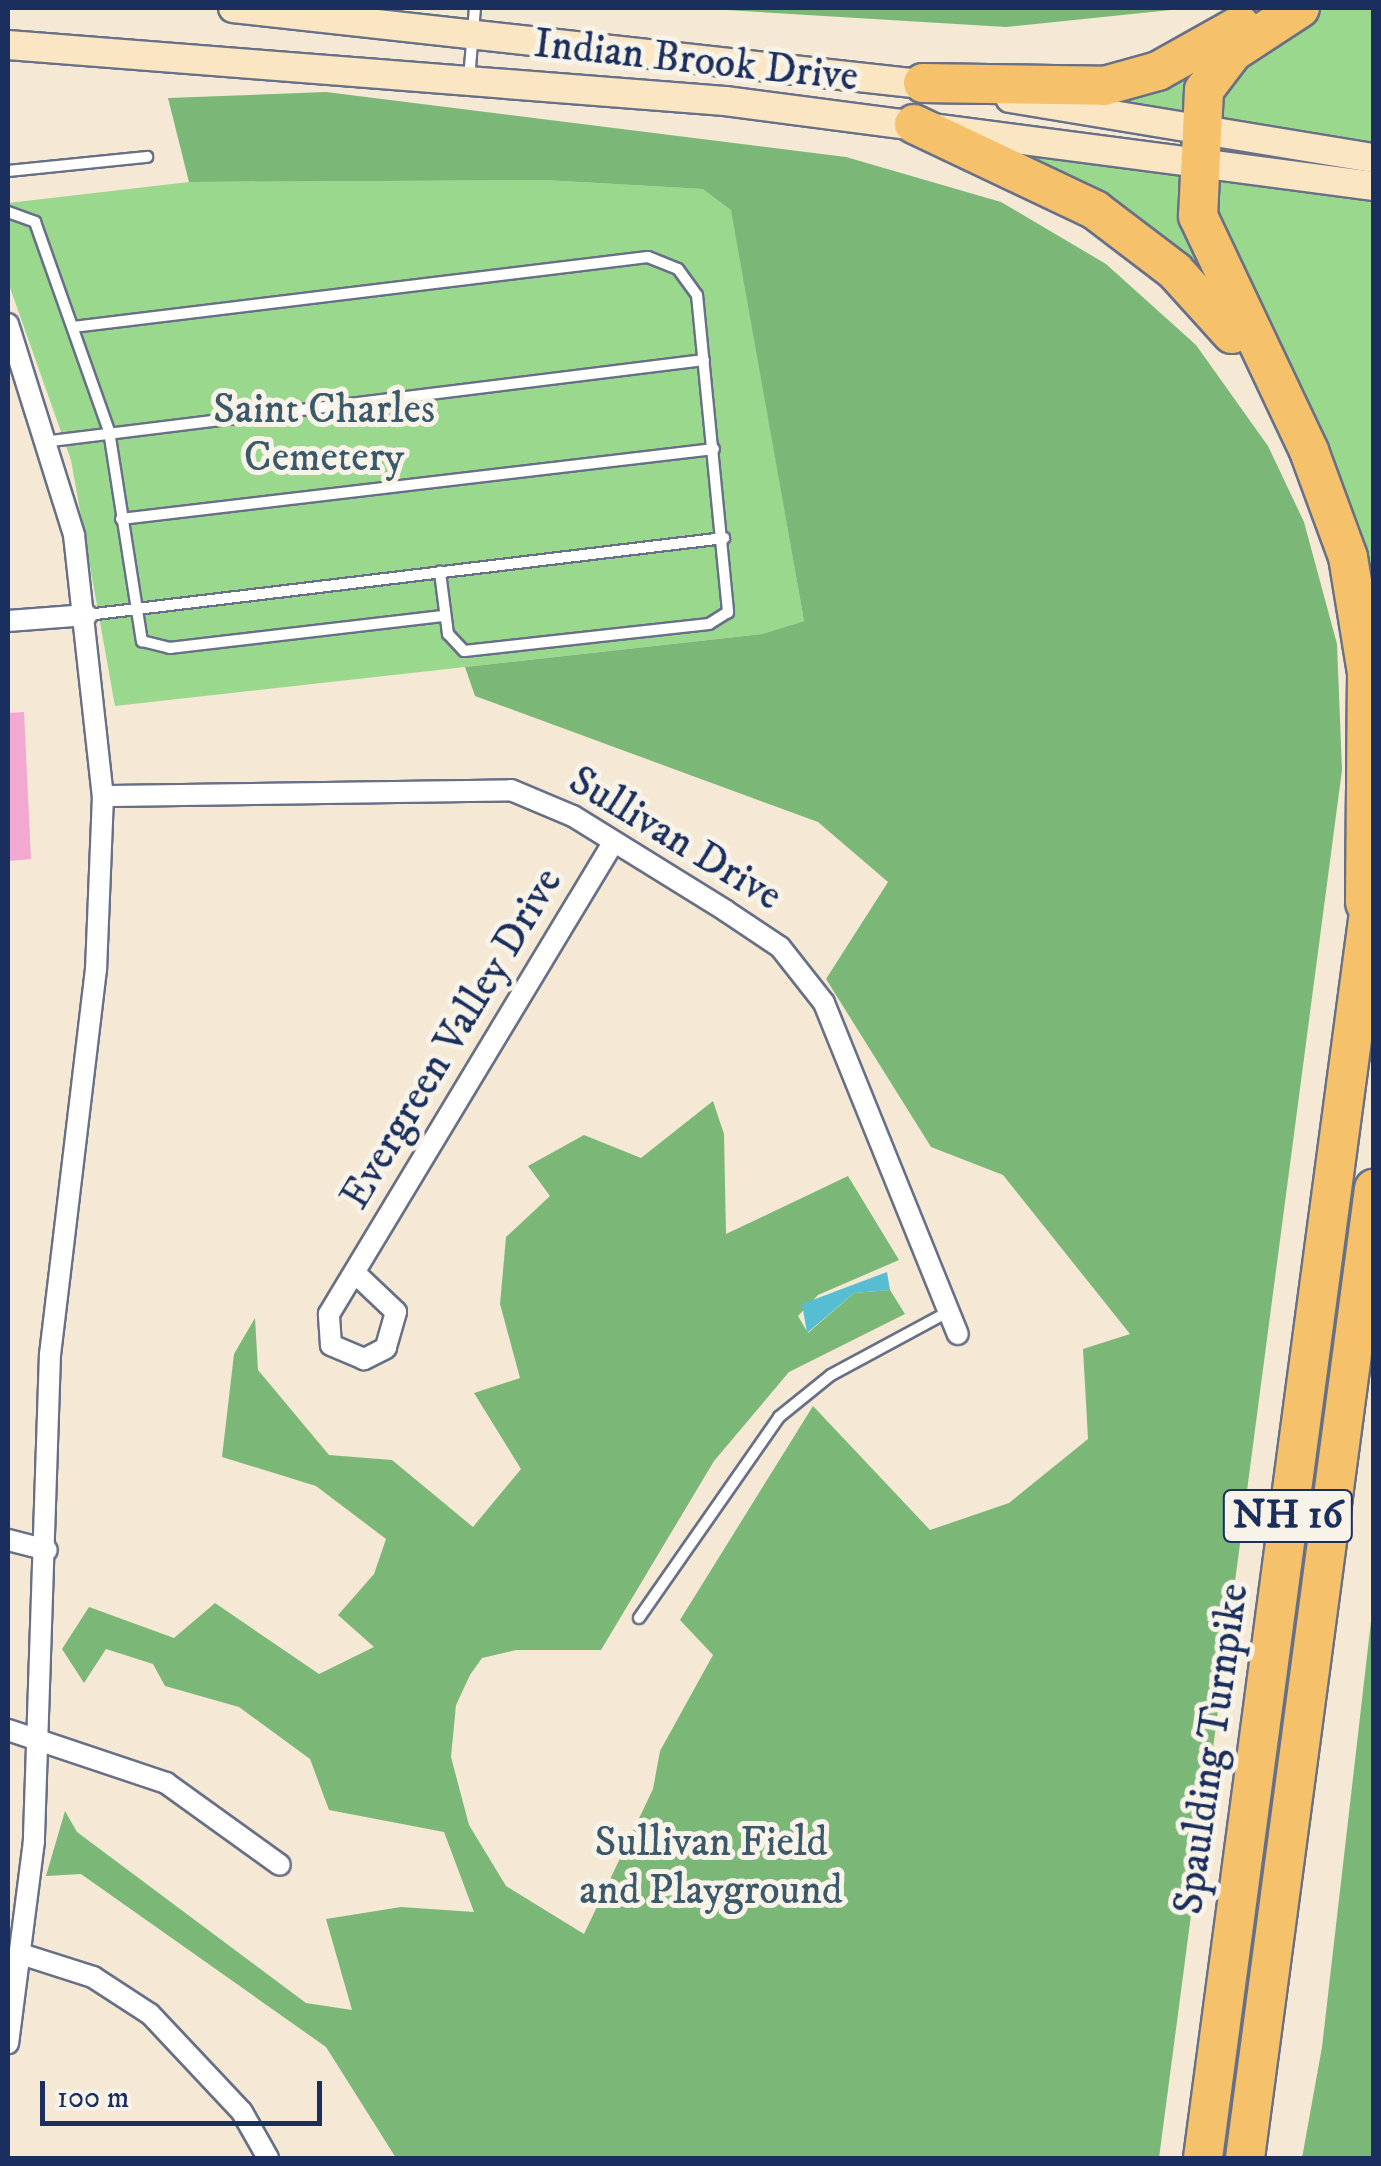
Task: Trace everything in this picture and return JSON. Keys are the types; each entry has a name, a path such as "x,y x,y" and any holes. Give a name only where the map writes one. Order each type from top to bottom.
{"highway":[{"path":"923,83 1104,86 1170,65 1268,8"},
{"path":"1300,8 1213,74 1197,147 1209,254 1327,492 1364,632 1367,923"},
{"path":"914,124 1123,228 1199,294 1271,377"},
{"name":"Spaulding Turnpike","path":"1245,2158 1248,1976 1374,875"},
{"name":"Spaulding Turnpike","path":"1203,2158 1248,1976 1374,1188"}],"main road":[{"name":"Indian Brook Drive","path":"233,8 474,19 923,83 1374,186"},
{"name":"Indian Brook Drive","path":"8,45 469,79 914,124 1374,158"}],"street":[{"path":"8,324 51,441 87,615 103,796 96,969 50,1354 40,1737 21,1954 8,2043"},
{"path":"8,621 87,615"},
{"name":"Sullivan Drive","path":"103,796 466,785 533,796 612,843 798,964 835,1024 958,1334"},
{"name":"Evergreen Valley Drive","path":"356,1274 612,843"},
{"path":"8,1540 47,1550"},
{"path":"8,1730 40,1737 166,1782 280,1865"},
{"path":"21,1954 93,1977 150,2014 242,2112 268,2158"}],"lane":[{"path":"469,79 474,19"},
{"path":"8,171 147,158"},
{"path":"8,212 35,222 109,431 133,608 142,641 170,648 444,616"},
{"path":"73,327 648,257 678,270 697,295 731,598 710,624 464,650 444,616 440,572"},
{"path":"51,441 704,360"},
{"path":"121,519 714,449"},
{"path":"87,615 724,538"},
{"path":"640,1618 779,1417 831,1374 948,1312"}],"green space":[{"path":"693,8 1190,8 1006,27"},
{"path":"1325,8 1373,8 1373,142 1213,120 1248,57"},
{"path":"1193,71 1181,114 1105,105"},
{"name":"Sullivan Field and Playground","path":"326,92 846,157 1001,202 1106,264 1196,345 1268,446 1304,522 1337,644 1342,770 1159,2158 396,2158 326,2047 81,1874 46,1876 65,1811 77,1832 306,2003 352,2010 326,1919 401,1907 474,1912 444,1832 329,1810 310,1759 239,1707 165,1686 153,1664 106,1649 84,1683 62,1649 89,1607 174,1638 215,1603 319,1674 374,1647 338,1615 374,1574 386,1539 316,1486 222,1457 234,1354 255,1318 258,1370 329,1455 392,1460 473,1527 521,1469 474,1393 520,1378 500,1304 506,1237 550,1196 528,1166 584,1135 641,1158 713,1101 724,1134 726,1234 848,1176 899,1260 818,1295 798,1316 808,1333 854,1293 890,1290 905,1314 789,1372 714,1461 601,1650 516,1650 482,1658 470,1675 456,1705 451,1757 469,1825 506,1886 584,1934 653,1789 660,1751 713,1655 680,1620 813,1406 930,1530 1009,1503 1088,1439 1083,1349 1130,1334 1003,1175 931,1147 826,979 888,882 818,822 475,696 465,667 762,634 804,621 731,210 703,189 544,180 189,182 168,98"},
{"path":"1018,152 1183,174 1215,290 1018,157"},
{"name":"Saint Charles Cemetery","path":"544,180 704,189 732,210 804,621 762,634 115,706 71,460 8,282 8,203 189,182"},
{"path":"1218,182 1373,201 1373,643 1223,266 1209,186"},
{"path":"1373,1604 1373,2158 1302,2158 1322,2047"}],"water":[{"path":"887,1272 890,1290 854,1293 807,1333 802,1304"}],"building":[{"path":"24,712 31,859 8,861 8,713"}]}
